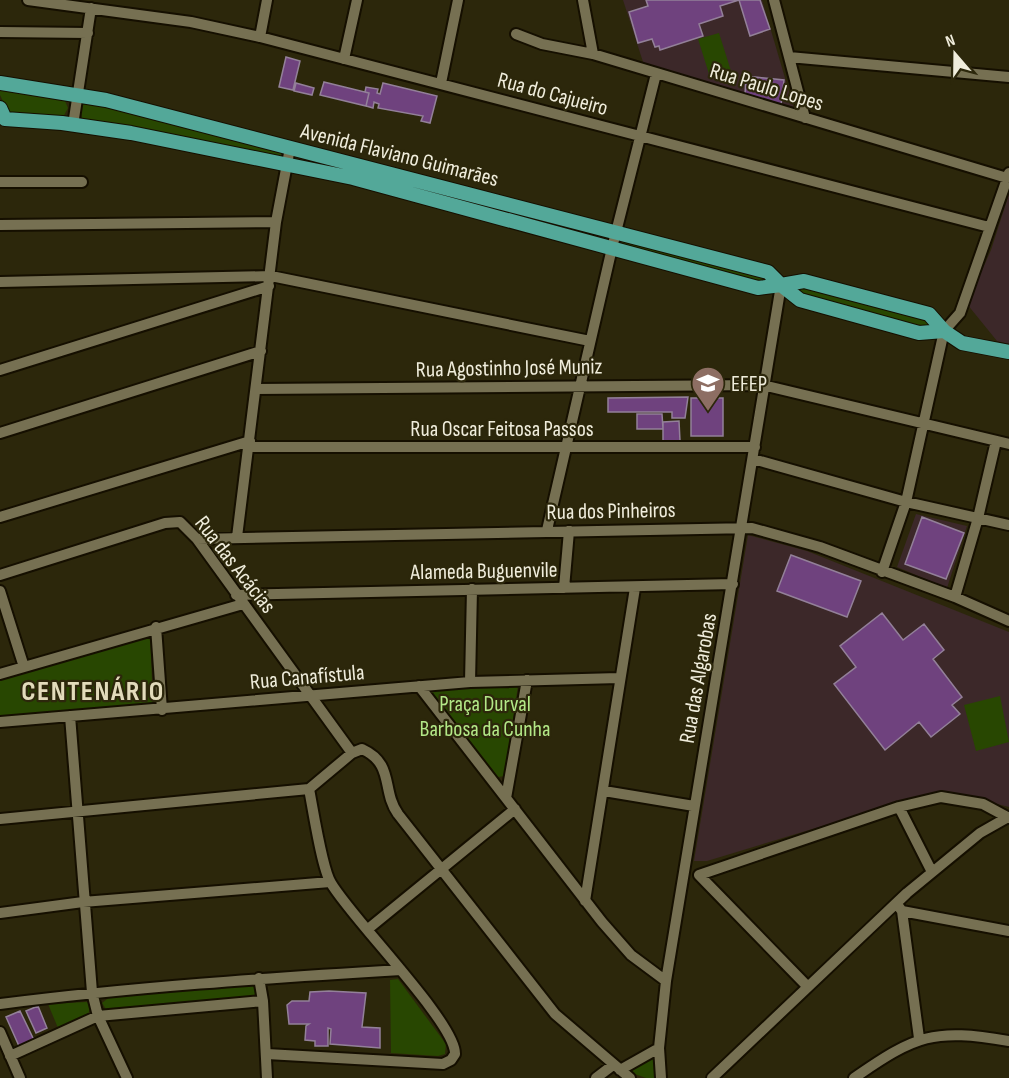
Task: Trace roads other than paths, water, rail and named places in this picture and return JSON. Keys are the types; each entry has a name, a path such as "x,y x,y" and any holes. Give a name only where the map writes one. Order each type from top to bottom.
{"main road":[{"name":"Avenida Flaviano Guimarães","path":"0,83 76,95 616,231 768,272 800,300 919,333 944,331"},
{"name":"Avenida Flaviano Guimarães","path":"2,115 131,134 352,178 758,288 804,281 929,314 944,331"},
{"path":"944,331 962,343 1009,352"}],"street":[{"name":"Rua do Cajueiro","path":"28,0 91,8 105,4 260,37 989,227"},
{"path":"260,37 267,0"},
{"path":"344,58 357,0"},
{"path":"441,83 458,0"},
{"path":"584,0 593,54"},
{"path":"774,0 805,118"},
{"path":"73,125 91,8"},
{"path":"0,32 88,33"},
{"name":"Rua Paulo Lopes","path":"516,34 542,44 593,54 1008,176"},
{"path":"789,57 1009,77"},
{"path":"547,530 616,231 656,74"},
{"path":"237,537 276,222 290,148"},
{"path":"882,572 906,502 944,331 960,313 1008,176"},
{"path":"0,182 82,182"},
{"path":"0,225 276,222"},
{"path":"0,370 270,281"},
{"path":"0,282 270,281 590,340"},
{"path":"0,288 21,282"},
{"name":"Rua das Algarobas","path":"661,1078 659,1048 666,981 686,872 694,806 733,584 763,385 781,285"},
{"path":"0,433 261,351"},
{"name":"Rua Agostinho José Muniz","path":"256,389 763,385 1009,444"},
{"path":"955,597 978,518 996,441"},
{"name":"Rua Oscar Feitosa Passos","path":"0,517 249,444 567,448 755,447"},
{"path":"753,459 906,502 1009,525"},
{"name":"Rua das Acácias","path":"0,575 170,522 184,524 352,753"},
{"name":"Rua dos Pinheiros","path":"197,539 547,530 752,528 820,547 882,572 955,597 1009,621"},
{"path":"564,588 569,531"},
{"name":"Alameda Buguenvile","path":"0,674 156,627 239,599 471,589 635,588 733,584"},
{"path":"585,901 635,588"},
{"path":"470,682 471,589"},
{"path":"0,591 24,667"},
{"path":"156,627 162,710"},
{"name":"Rua Canafístula","path":"0,722 470,682 619,678"},
{"path":"506,798 527,680"},
{"path":"419,686 585,901 631,955 666,981"},
{"path":"70,716 83,902 92,992 98,1016 127,1078"},
{"path":"0,819 309,789 352,753 362,749 378,760 388,780 392,805 440,870 555,1014 630,1078"},
{"path":"267,1054 442,1064 453,1058 454,1042 401,970 330,882 309,789"},
{"path":"604,790 694,806"},
{"path":"686,872 699,875 899,807 940,797 983,804 1009,818"},
{"path":"899,807 932,872"},
{"path":"368,929 515,809"},
{"path":"712,1078 808,987 899,907 932,872 980,833 1009,818"},
{"path":"699,875 808,987"},
{"path":"0,913 83,902 330,882"},
{"path":"899,907 1009,931"},
{"path":"899,907 919,1038"},
{"path":"0,1004 92,992 259,978 401,970"},
{"path":"259,978 263,1001 267,1078"},
{"path":"10,1056 98,1016 263,1001"},
{"path":"0,1032 20,1078"},
{"path":"854,1078 919,1038 961,1035 1009,1041"},
{"path":"596,1078 659,1048"}],"place":[{"name":"EFEP","path":"708,412"}],"district":[{"name":"CENTENÁRIO","path":"93,690"}],"park label":[{"name":"Praça Durval Barbosa da Cunha","path":"485,716"}]}
